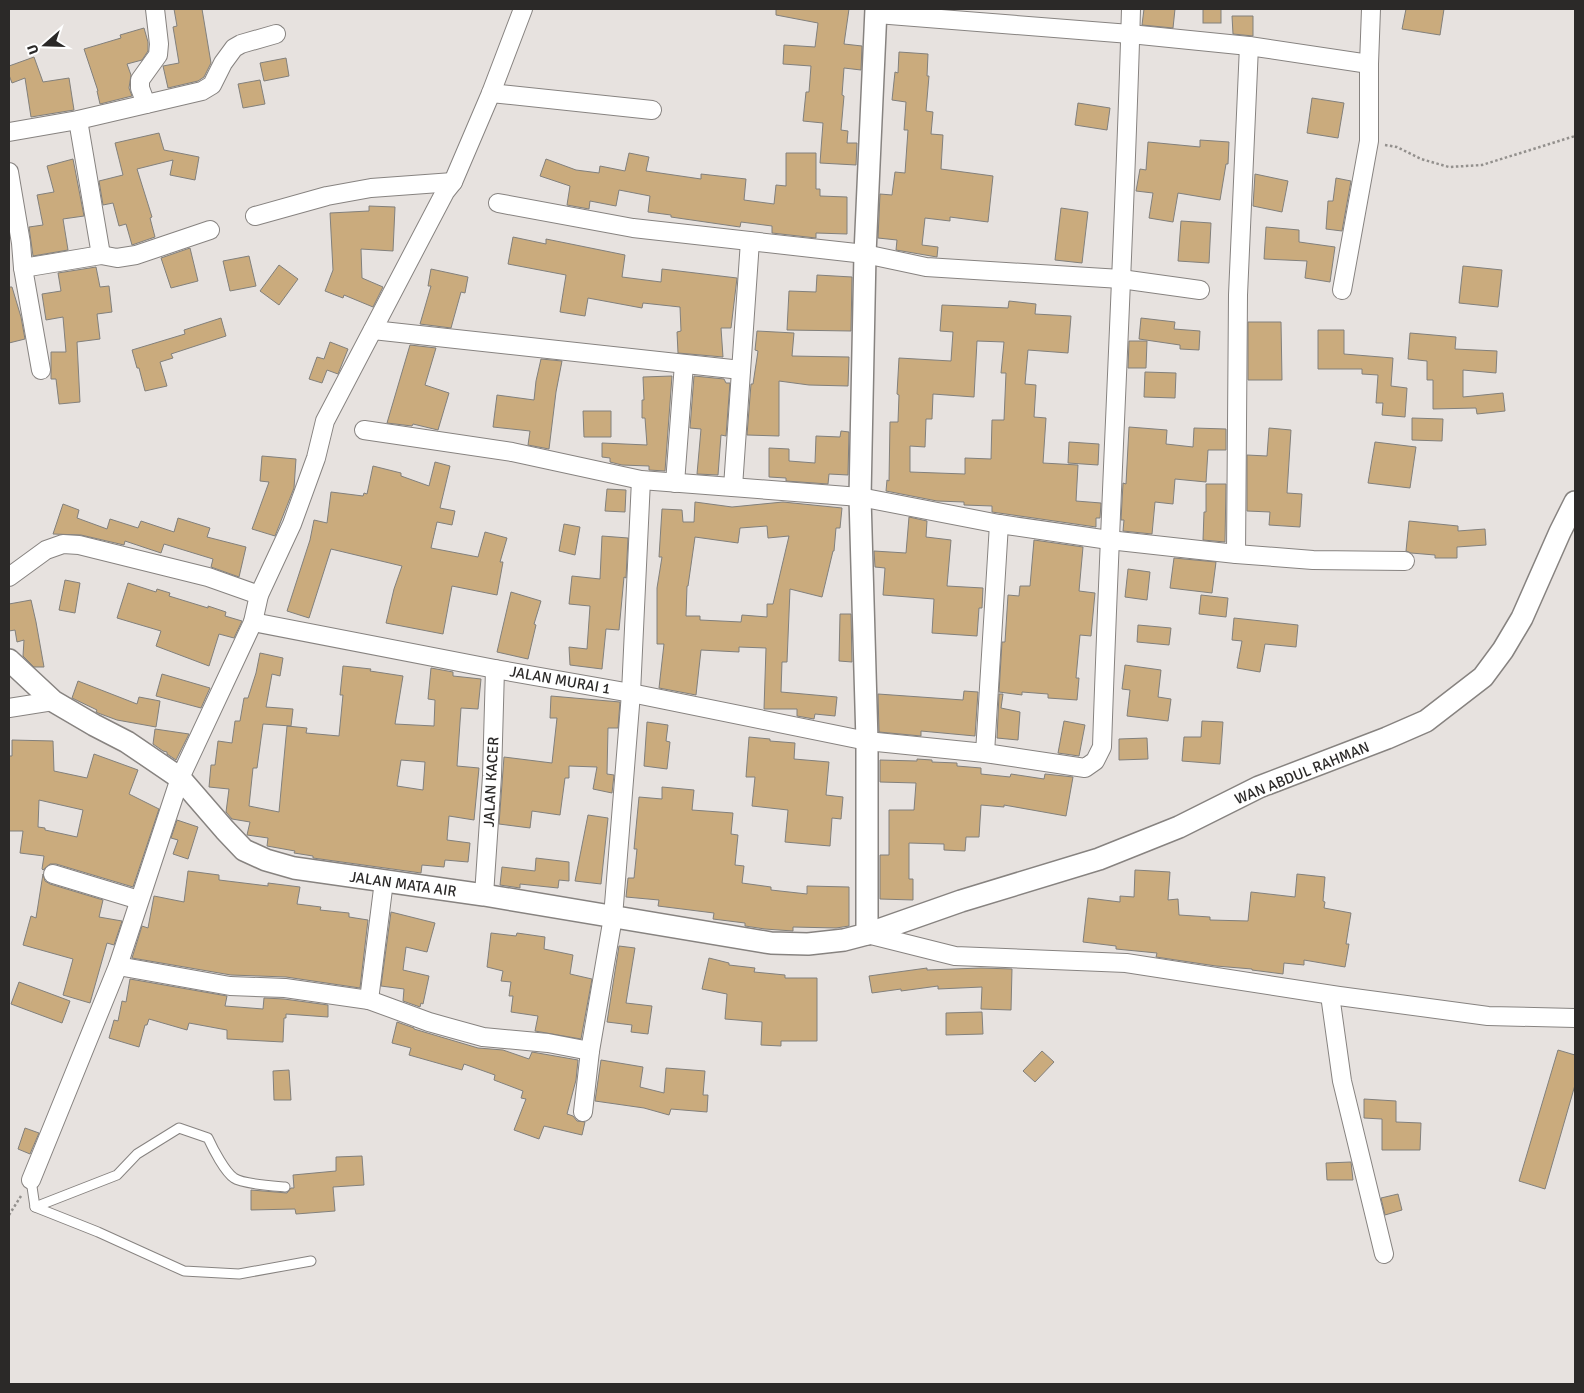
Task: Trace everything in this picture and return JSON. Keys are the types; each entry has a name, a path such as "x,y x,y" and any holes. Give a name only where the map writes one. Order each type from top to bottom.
{"street":[{"path":"146,104 140,88 140,80 158,55 160,44 155,9"},
{"path":"31,1180 118,966 180,778 253,622 259,594 292,524 316,458 325,421 445,192 453,182 491,93 523,9"},
{"name":"JALAN MURAI 1","path":"253,622 495,669 631,692 866,740 985,753 1085,768 1095,761 1102,747 1109,540 1122,279 1131,9"},
{"path":"1342,290 1369,141 1371,9"},
{"path":"1369,64 1248,46 876,11 865,254 860,497 866,740 866,934 955,956 1126,962 1330,995 1488,1016 1575,1018"},
{"path":"9,132 78,120 202,91 212,85 223,63 234,48 241,44 276,34"},
{"path":"1236,554 1238,295 1248,46"},
{"path":"491,93 652,110"},
{"path":"78,120 101,255"},
{"path":"9,172 15,244 23,268 41,370"},
{"path":"255,216 327,196 371,188 453,182"},
{"path":"498,204 633,228 865,254 926,267 1122,279 1200,290"},
{"path":"23,268 101,255 117,258 136,255 210,230"},
{"path":"733,487 750,241"},
{"path":"373,330 741,370"},
{"path":"675,483 684,364"},
{"path":"364,430 512,452 641,480 860,497 999,524 1109,540 1236,554 1313,560 1406,560"},
{"path":"583,1112 590,1051 613,917 631,692 641,480"},
{"name":"WAN ABDUL RAHMAN","path":"866,934 961,901 1099,859 1180,827 1259,787 1426,721 1483,677 1503,650 1522,618 1575,502"},
{"path":"985,753 999,524"},
{"path":"9,577 46,550 63,544 79,544 208,577 259,594"},
{"name":"JALAN MATA AIR","path":"9,660 25,677 53,701 127,742 180,778 244,850 266,860 294,868 484,895 771,943 808,944 844,940 866,934"},
{"name":"JALAN KACER","path":"484,895 492,776 495,669"},
{"path":"9,708 53,701"},
{"path":"53,874 139,900"},
{"path":"369,1000 384,881"},
{"path":"118,966 230,986 284,988 369,1000 429,1022 483,1037 548,1043 590,1051"},
{"path":"1330,995 1342,1081 1384,1254"}],"lane":[{"path":"35,1207 117,1176 137,1154 179,1128 208,1138 218,1157 234,1178 285,1187"},
{"path":"31,1180 35,1207"},
{"path":"35,1207 98,1232 184,1271 239,1274 311,1261"}],"path":[{"path":"1369,141 1397,147 1421,159 1449,167 1482,165 1575,136"},
{"path":"9,1215 31,1180"}],"building":[{"path":"174,9 202,9 211,63 204,77 198,81 168,88 163,66 179,63 173,27 177,26"},
{"path":"776,9 849,9 844,44 862,46 861,70 844,68 841,130 848,131 847,143 857,143 856,165 820,163 823,123 803,121 806,92 809,92 811,66 783,64 784,45 815,47 818,23 776,15"},
{"path":"1144,9 1175,9 1173,28 1142,25"},
{"path":"1203,9 1221,9 1221,23 1203,23"},
{"path":"1406,9 1444,9 1440,35 1402,29"},
{"path":"1232,16 1253,16 1253,36 1233,34"},
{"path":"144,28 148,42 148,51 142,60 127,64 131,75 129,88 132,96 100,104 98,91 84,49 121,38 120,35"},
{"path":"899,52 928,54 927,76 929,76 926,111 933,112 931,134 943,135 941,169 993,176 988,222 950,217 950,221 925,218 922,245 938,247 937,257 896,250 897,240 878,238 880,194 892,195 895,172 905,173 908,130 904,130 906,102 892,100 895,72 898,73"},
{"path":"34,57 43,82 69,78 74,110 31,117 25,78 12,83 9,75 9,66"},
{"path":"286,58 289,76 264,81 260,63"},
{"path":"260,80 265,104 243,108 238,84"},
{"path":"1312,98 1344,103 1338,138 1307,133"},
{"path":"1078,103 1110,108 1107,130 1075,125"},
{"path":"159,133 164,150 199,157 195,180 170,175 173,160 137,169 152,217 150,218 155,237 132,245 126,224 119,226 113,203 103,205 99,181 123,175 115,143"},
{"path":"1200,140 1229,142 1228,164 1226,164 1220,200 1178,193 1173,222 1149,218 1153,193 1136,191 1140,169 1146,170 1148,142 1200,147"},
{"path":"629,153 649,157 646,171 701,179 701,174 746,179 744,200 774,204 776,185 786,186 786,153 816,153 816,189 820,189 820,196 847,197 847,234 816,233 816,238 772,233 772,226 741,222 740,227 671,217 671,215 648,212 650,196 619,190 616,206 590,201 589,209 567,205 570,186 540,176 546,159 576,170 599,173 600,166 625,171"},
{"path":"73,159 84,216 63,219 68,250 33,256 29,227 43,225 37,195 54,192 47,166"},
{"path":"1255,174 1288,181 1282,212 1253,206"},
{"path":"1336,178 1351,181 1342,231 1326,229 1328,201 1333,201"},
{"path":"369,206 395,207 393,251 361,249 362,278 383,287 373,307 344,295 343,298 325,291 333,270 330,213 369,211"},
{"path":"1061,208 1088,212 1082,263 1055,260"},
{"path":"1181,221 1211,223 1209,263 1178,261"},
{"path":"1266,227 1299,230 1299,242 1335,247 1330,282 1305,278 1307,261 1264,259"},
{"path":"513,237 546,244 546,239 625,255 622,277 661,282 662,269 737,278 731,328 721,328 723,357 678,353 677,332 681,331 680,307 643,303 642,308 588,298 585,316 560,312 566,275 508,264"},
{"path":"190,248 198,281 171,288 161,258"},
{"path":"249,256 256,286 230,291 223,261"},
{"path":"279,265 298,279 279,305 260,291"},
{"path":"1463,266 1502,270 1498,307 1459,303"},
{"path":"96,267 100,287 109,286 112,312 97,314 100,339 77,342 80,402 59,404 56,379 51,379 51,352 66,352 63,317 46,320 42,294 61,291 58,273"},
{"path":"431,269 468,277 465,293 461,292 451,328 420,324 431,286 428,286"},
{"path":"817,275 852,277 851,331 787,330 789,291 816,292"},
{"path":"9,287 12,287 25,339 9,343"},
{"path":"1009,301 1036,304 1035,314 1071,316 1068,353 1028,350 1025,384 1036,385 1034,417 1046,418 1043,463 1078,465 1076,501 1101,503 1100,518 1096,518 1096,527 992,512 992,506 964,505 964,502 937,501 886,491 887,480 889,481 890,422 898,422 899,358 951,361 953,332 940,331 942,305 1008,308","holes":["977,341 1004,342 1001,373 1006,373 1004,420 992,420 991,459 965,458 965,474 910,472 910,446 925,447 926,419 932,419 933,394 974,397"]},
{"path":"221,318 226,336 171,354 173,358 160,362 167,386 145,391 132,350 185,334 184,330"},
{"path":"1141,318 1175,322 1174,329 1200,331 1199,350 1180,349 1180,345 1139,339"},
{"path":"1248,322 1281,322 1282,380 1248,380"},
{"path":"1318,330 1344,330 1344,354 1393,358 1391,386 1407,388 1405,417 1382,415 1383,403 1376,403 1378,375 1362,374 1362,369 1318,369"},
{"path":"757,331 794,333 792,356 849,357 848,386 809,385 779,381 779,436 747,435 751,384 753,384 758,351 755,350"},
{"path":"1410,333 1456,337 1455,349 1497,351 1496,373 1463,370 1463,397 1503,393 1505,411 1477,414 1476,408 1433,409 1433,380 1427,380 1427,361 1408,359"},
{"path":"1129,341 1147,341 1146,368 1128,368"},
{"path":"330,342 348,349 338,374 327,370 322,383 309,379 317,357 324,359"},
{"path":"410,345 436,348 425,385 449,393 438,430 413,424 412,426 387,423"},
{"path":"541,359 562,361 549,449 528,445 530,431 493,427 497,395 534,400"},
{"path":"1145,372 1176,373 1175,398 1144,397"},
{"path":"672,376 665,471 649,470 649,466 622,465 610,462 610,458 602,457 602,443 647,445 645,418 642,418 642,400 644,400 643,377"},
{"path":"694,376 724,379 726,383 730,383 726,436 721,435 718,475 697,474 701,429 690,428"},
{"path":"583,411 611,411 611,437 584,437"},
{"path":"1412,418 1443,419 1442,441 1412,440"},
{"path":"1129,427 1167,430 1166,444 1193,447 1194,428 1226,429 1226,450 1208,450 1206,482 1175,479 1173,504 1155,502 1152,534 1123,531 1124,520 1121,520 1123,483 1126,484"},
{"path":"1269,428 1291,430 1287,493 1302,494 1300,527 1269,525 1270,512 1247,511 1247,455 1267,456"},
{"path":"841,431 849,432 848,475 829,474 828,484 786,481 786,478 769,477 769,448 789,449 789,461 815,463 816,436 840,437"},
{"path":"1069,442 1099,444 1098,465 1068,463"},
{"path":"1375,442 1416,447 1410,488 1368,483"},
{"path":"262,456 296,459 294,488 275,536 252,529 269,482 260,481"},
{"path":"435,462 450,466 440,508 455,511 452,525 437,522 431,548 478,557 485,532 507,538 500,562 503,562 497,595 452,586 443,634 386,623 402,566 331,549 309,618 287,611 310,540 314,520 327,523 331,492 363,496 364,493 367,494 373,466 401,473 401,476 429,486"},
{"path":"1206,484 1226,484 1225,542 1203,540"},
{"path":"607,489 626,490 625,512 605,511"},
{"path":"695,502 732,507 783,502 842,508 840,528 836,528 834,551 822,597 790,589 787,662 782,662 781,692 837,697 835,716 815,714 814,719 797,716 797,709 764,709 766,648 739,647 739,652 701,650 696,695 659,688 664,644 657,644 657,588 662,557 659,557 662,509 682,510 683,522 694,522","holes":["767,526 768,538 789,536 773,604 767,604 767,617 742,615 741,622 700,620 700,616 686,616 687,586 695,537 738,543 740,528"]},
{"path":"63,504 79,510 77,518 107,529 110,519 138,528 141,521 174,532 178,518 210,528 207,537 246,547 239,577 211,567 213,559 164,544 161,553 125,541 124,545 81,535 53,534"},
{"path":"909,517 927,521 926,537 951,540 947,586 983,588 977,636 932,633 934,599 883,595 885,568 875,567 874,551 906,553"},
{"path":"1409,521 1458,526 1458,531 1485,529 1486,545 1457,547 1457,558 1435,558 1435,555 1411,553 1406,551"},
{"path":"564,524 580,527 575,555 559,551"},
{"path":"602,536 628,538 626,578 624,577 619,630 606,629 602,669 570,665 569,647 587,649 590,606 569,604 572,576 600,579"},
{"path":"1034,540 1083,547 1079,591 1095,593 1091,636 1080,635 1076,678 1079,678 1077,700 1048,698 1048,694 1022,692 1022,695 999,692 1002,642 1005,642 1008,595 1019,596 1020,586 1030,586"},
{"path":"1174,558 1216,562 1212,593 1170,588"},
{"path":"1128,569 1150,572 1147,600 1125,597"},
{"path":"65,580 80,583 75,613 59,610"},
{"path":"128,583 156,592 157,589 170,593 169,596 226,612 225,616 242,621 234,638 219,634 209,666 156,646 161,631 117,618"},
{"path":"511,592 541,601 534,624 536,625 528,659 497,652"},
{"path":"1201,595 1228,598 1226,617 1199,614"},
{"path":"31,600 44,667 34,667 23,656 24,640 17,642 15,630 9,631 9,604"},
{"path":"840,614 851,614 852,662 839,661"},
{"path":"1234,618 1298,625 1296,647 1265,644 1260,672 1237,668 1242,641 1232,640"},
{"path":"1138,625 1171,628 1169,645 1137,642"},
{"path":"260,653 283,658 280,676 272,674 266,707 293,709 291,726 263,724 257,768 253,768 249,806 279,812 287,726 307,728 306,733 339,736 343,695 340,695 343,666 371,669 370,671 403,676 395,724 434,726 435,700 428,699 431,668 453,672 453,676 481,679 478,709 461,708 457,766 479,768 474,820 449,816 447,840 470,843 468,862 445,860 444,867 422,865 421,873 313,858 313,856 294,853 295,851 267,846 268,838 247,835 250,822 232,819 226,812 229,789 209,787 211,765 215,765 218,741 232,743 235,721 240,721 244,698 248,698","holes":["401,760 425,762 423,790 397,786"]},
{"path":"1125,665 1161,670 1158,697 1171,699 1168,721 1127,716 1130,690 1122,689"},
{"path":"162,674 210,688 201,708 156,696"},
{"path":"78,681 137,704 139,697 160,701 156,727 117,720 98,713 96,712 97,710 72,698"},
{"path":"964,691 978,692 975,736 921,731 921,736 879,732 878,694 963,700"},
{"path":"999,694 1003,694 1001,708 1020,712 1018,740 997,738"},
{"path":"551,696 620,702 618,728 608,728 607,774 614,775 612,793 593,789 597,767 569,766 569,778 565,778 560,815 532,811 530,828 499,824 504,757 552,763 557,718 550,718"},
{"path":"1064,721 1085,725 1079,756 1058,753"},
{"path":"1202,721 1223,722 1220,764 1182,761 1184,737 1201,737"},
{"path":"647,722 668,725 666,741 670,742 667,769 644,766"},
{"path":"155,729 189,734 176,760 153,744"},
{"path":"749,737 795,743 794,759 829,762 826,795 843,797 841,819 832,818 830,846 785,842 788,810 752,806 755,777 746,777"},
{"path":"1147,738 1148,759 1119,760 1119,739"},
{"path":"12,740 53,741 54,771 87,778 94,754 138,770 129,794 159,809 133,887 56,864 50,864 43,870 44,856 20,853 23,831 9,831 9,756 12,756","holes":["39,800 83,810 77,837 38,827"]},
{"path":"917,759 957,763 957,766 981,768 981,774 1010,777 1011,774 1044,779 1045,774 1073,777 1066,816 1004,805 1004,807 981,805 979,837 966,837 965,851 944,850 944,844 909,843 909,879 913,879 913,900 880,899 880,855 889,855 889,810 914,810 916,783 880,782 880,760 917,761"},
{"path":"662,787 694,790 692,810 733,813 731,834 738,835 735,865 744,866 742,883 771,887 771,890 807,894 807,886 849,887 849,926 836,928 793,927 793,931 765,929 745,926 745,923 713,919 714,913 658,906 659,900 626,897 628,878 634,878 637,849 634,849 639,797 662,799"},
{"path":"588,815 608,818 601,884 575,881"},
{"path":"177,820 198,827 188,859 173,854 178,840 171,838"},
{"path":"536,858 569,862 569,881 559,880 558,888 520,884 520,888 500,885 502,867 535,871"},
{"path":"1135,870 1170,872 1168,900 1178,899 1179,915 1210,917 1210,920 1248,921 1251,892 1295,897 1297,874 1325,877 1324,908 1351,913 1346,944 1349,944 1345,967 1304,960 1304,965 1284,963 1283,974 1156,957 1157,953 1116,949 1116,946 1083,942 1088,898 1120,902 1120,896 1134,897"},
{"path":"188,871 219,875 219,880 268,886 268,883 300,887 297,904 321,907 320,910 349,913 349,917 368,920 360,988 286,977 231,975 132,958 142,926 148,928 154,896 184,902"},
{"path":"43,874 45,881 50,884 103,900 99,917 122,921 114,945 107,943 90,1003 63,995 73,959 23,945 31,916 36,918"},
{"path":"391,912 435,923 427,952 406,947 403,970 429,976 423,1004 421,1003 420,1007 403,1001 404,989 381,986"},
{"path":"491,933 516,936 517,933 545,937 544,949 573,955 570,974 592,979 581,1039 535,1031 538,1016 511,1012 513,996 509,996 511,982 501,981 503,971 487,967"},
{"path":"619,946 635,948 626,1003 652,1006 648,1034 631,1032 632,1025 607,1022"},
{"path":"709,958 729,963 729,965 755,968 754,972 785,975 785,978 817,978 817,1041 781,1041 781,1046 761,1045 762,1022 725,1019 727,994 702,989"},
{"path":"927,968 927,970 1012,969 1011,1010 981,1009 982,987 938,989 938,986 872,993 869,976"},
{"path":"130,979 227,996 225,1006 263,1009 264,998 328,1005 328,1017 286,1014 286,1018 284,1018 283,1042 227,1039 227,1030 189,1023 187,1030 149,1019 147,1025 145,1025 139,1047 109,1038 114,1020 118,1021 122,1001 126,1002"},
{"path":"19,982 70,1001 62,1023 11,1004"},
{"path":"982,1012 983,1034 946,1035 946,1013"},
{"path":"397,1022 478,1048 503,1050 529,1059 532,1052 578,1060 576,1080 567,1114 573,1116 577,1121 585,1122 582,1135 544,1126 539,1139 514,1130 526,1099 521,1098 523,1091 494,1080 495,1075 464,1064 462,1070 409,1055 411,1048 392,1043"},
{"path":"1558,1050 1575,1055 1575,1085 1545,1189 1519,1181"},
{"path":"1042,1051 1054,1062 1035,1082 1023,1071"},
{"path":"601,1060 643,1067 640,1087 664,1093 666,1068 705,1071 703,1095 708,1095 707,1112 671,1109 669,1115 644,1108 595,1101"},
{"path":"289,1070 291,1100 274,1100 273,1071"},
{"path":"1364,1099 1396,1101 1396,1122 1421,1123 1420,1150 1382,1150 1382,1119 1364,1118"},
{"path":"25,1128 39,1133 30,1154 18,1149"},
{"path":"362,1156 364,1185 333,1187 335,1211 296,1214 295,1209 251,1210 251,1190 287,1193 291,1188 294,1188 293,1175 336,1171 336,1157"},
{"path":"1351,1162 1353,1180 1327,1180 1326,1163"},
{"path":"1398,1194 1402,1210 1385,1215 1381,1198"}]}
